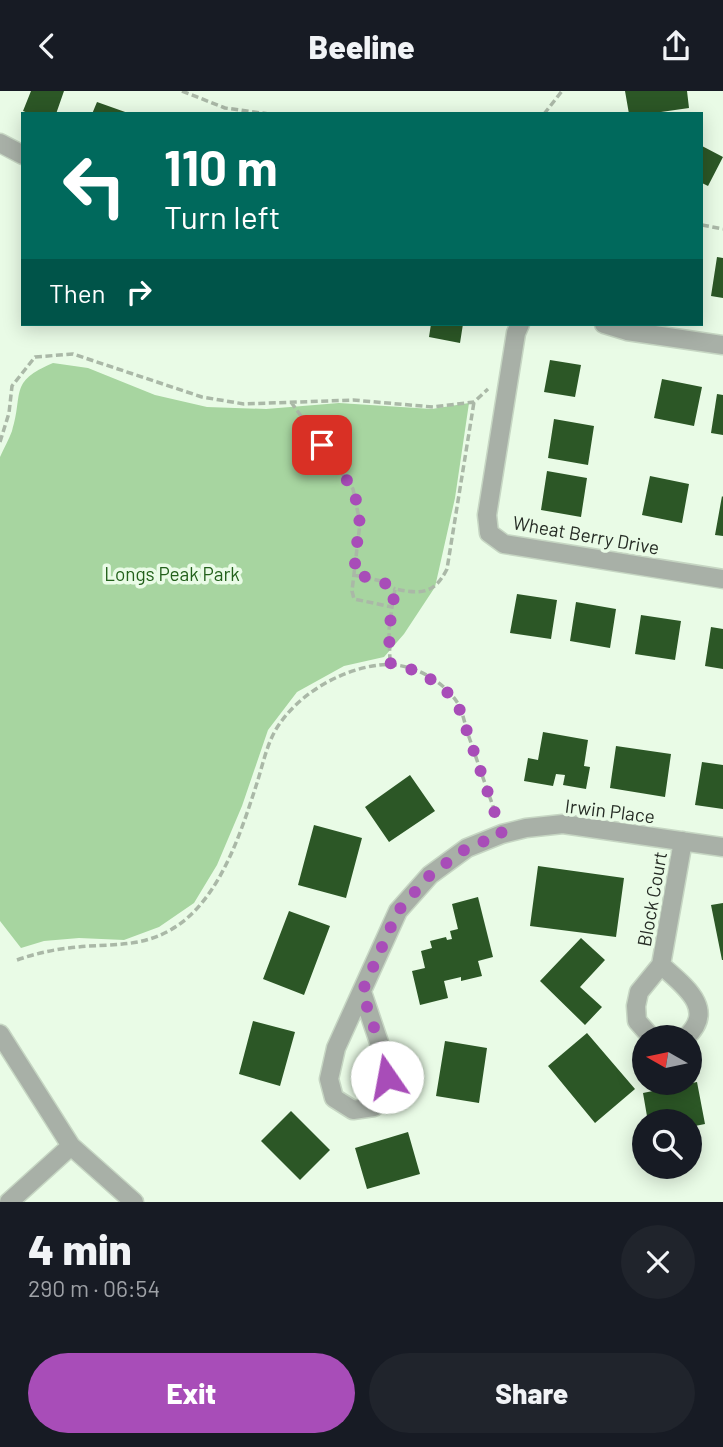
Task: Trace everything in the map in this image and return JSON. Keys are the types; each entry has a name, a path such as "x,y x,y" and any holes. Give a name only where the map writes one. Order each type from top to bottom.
{"street":[{"path":"0,142 21,154"},
{"name":"Wheat Berry Drive","path":"519,326 486,515 489,533 504,544 723,579"},
{"path":"611,326 627,331 723,345"},
{"name":"Irwin Place","path":"362,992 386,1063 388,1092 374,1107 353,1110 334,1098 329,1079 336,1048 398,911 430,875 467,848 526,828 564,824 723,847"},
{"name":"Block Court","path":"641,1025 637,1021 636,1006 639,992 661,965 683,841"},
{"name":"Block Court","path":"661,965 693,994 699,1007 696,1025"},
{"path":"0,1034 71,1146 134,1202"},
{"path":"9,1202 71,1146"}],"path":[{"path":"182,91 225,108 255,112"},
{"path":"545,112 562,91"},
{"path":"703,225 723,229"},
{"path":"0,442 9,413 12,386 35,357 73,354 202,397 244,404 353,400 433,407 474,402 487,391 490,377"},
{"path":"291,402 353,489 360,515 352,591 354,599 392,607"},
{"path":"354,574 381,581 395,589 415,593 440,583 447,569 474,402"},
{"path":"390,663 389,631 395,589"},
{"path":"18,960 41,952 71,947 111,947 136,943 160,935 183,921 202,903 223,868 247,813 275,731 289,714 322,684 362,667 390,663 415,669 442,686 457,702 502,834"}],"green space":[{"name":"Longs Peak Park","path":"53,363 88,368 155,395 207,407 266,409 339,403 432,409 469,403 455,498 435,587 404,634 384,657 344,666 297,692 268,730 242,806 217,865 194,903 159,927 124,940 79,938 44,941 21,948 0,921 0,457 12,431 23,383 29,376"}],"building":[{"path":"31,91 64,91 57,112 23,111"},
{"path":"625,91 687,91 689,108 661,112 629,112"},
{"path":"97,102 125,112 93,112"},
{"path":"703,147 723,157 708,186 703,184"},
{"path":"717,257 723,258 723,298 711,296"},
{"path":"431,326 463,326 460,343 429,337"},
{"path":"550,360 581,365 575,397 544,392"},
{"path":"662,379 702,387 694,426 654,418"},
{"path":"717,394 723,395 723,435 711,433"},
{"path":"554,419 594,426 588,465 548,458"},
{"path":"547,471 587,478 581,517 541,510"},
{"path":"650,476 689,484 682,523 642,515"},
{"path":"723,497 723,536 715,535"},
{"path":"517,594 557,600 551,639 510,633"},
{"path":"576,602 616,609 610,648 570,641"},
{"path":"641,615 681,621 675,660 635,654"},
{"path":"711,627 723,629 723,669 705,666"},
{"path":"543,732 588,740 584,766 590,767 586,789 563,785 565,775 556,774 553,786 524,781 528,758 538,760"},
{"path":"616,746 671,754 665,797 610,788"},
{"path":"702,762 723,765 723,809 695,805"},
{"path":"410,775 435,811 389,842 365,807"},
{"path":"314,825 362,838 346,898 298,885"},
{"path":"538,866 624,878 616,937 530,926"},
{"path":"478,897 493,957 478,961 482,976 461,981 461,977 444,981 448,998 420,1005 412,971 425,968 421,951 432,948 430,941 446,937 447,940 452,939 450,931 458,929 452,904"},
{"path":"723,903 723,960 722,960 711,905"},
{"path":"289,911 330,926 304,995 263,979"},
{"path":"581,938 605,960 580,987 602,1007 585,1025 540,981"},
{"path":"253,1021 295,1032 280,1086 239,1074"},
{"path":"587,1033 632,1086 632,1092 595,1123 548,1066"},
{"path":"445,1041 487,1048 479,1103 436,1096"},
{"path":"643,1095 699,1095 705,1124 702,1125 702,1109 646,1109"},
{"path":"291,1111 330,1150 300,1180 261,1141"},
{"path":"408,1132 420,1174 367,1189 355,1148"}],"route":[{"path":"322,445 353,489 360,515 354,574 381,581 395,589 389,631 390,663 415,669 442,686 457,702 502,834 467,848 430,875 398,911 362,992 386,1063 387,1077"}]}
